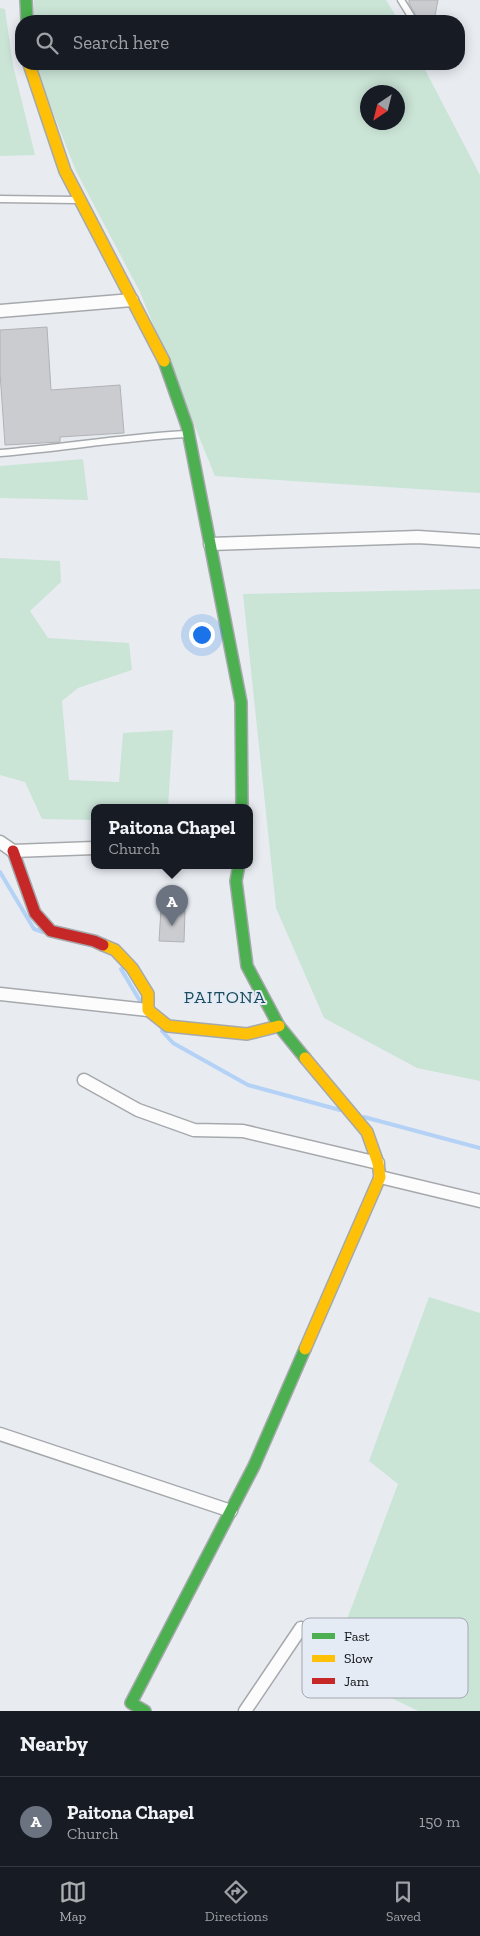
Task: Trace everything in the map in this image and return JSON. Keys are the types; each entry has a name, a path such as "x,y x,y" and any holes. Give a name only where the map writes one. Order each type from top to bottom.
{"street":[{"path":"26,0 27,15"},
{"path":"32,70 65,171 168,369 188,434 241,702 242,804"},
{"path":"0,311 132,300"},
{"path":"210,544 418,537 480,541"},
{"path":"0,842 13,851 35,913 50,931 94,941 115,950 132,968 148,994 148,1010"},
{"path":"13,851 91,848"},
{"path":"145,1711 128,1707 258,1457 380,1177 378,1163 367,1132 278,1026 247,966 236,881 238,869"},
{"path":"0,994 148,1010 168,1026 247,1034 278,1026"},
{"path":"84,1080 138,1110 194,1130 243,1130 378,1163"},
{"path":"380,1177 480,1201"},
{"path":"0,1434 231,1511"},
{"path":"245,1711 301,1628"}],"lane":[{"path":"401,0 410,15"},
{"path":"0,199 80,200"},
{"path":"0,453 188,434"}],"green space":[{"path":"34,0 386,0 395,15 33,15"},
{"path":"0,8 5,9 13,65 35,155 0,156"},
{"path":"36,70 425,70 480,175 480,493 215,476 140,292 76,171"},
{"path":"83,459 88,500 0,498 0,466"},
{"path":"0,558 60,561 61,582 30,611 48,638 129,643 132,670 78,688 62,701 69,780 119,782 123,733 173,730 168,804 91,804 91,820 42,819 25,782 0,775"},
{"path":"480,589 480,1081 417,1068 324,1018 276,908 243,594"},
{"path":"429,1297 480,1313 480,1711 418,1711 392,1698 468,1698 468,1618 347,1618 398,1484 369,1461"}],"building":[{"path":"409,0 438,0 435,15 416,15"},
{"path":"47,327 51,390 120,385 124,433 60,437 60,442 5,445 0,373 0,330"},
{"path":"161,909 185,911 184,942 159,941"}],"waterway":[{"path":"0,872 34,929 43,932"},
{"path":"121,969 140,1001"},
{"path":"162,1031 173,1043 248,1085 340,1110"},
{"path":"364,1117 480,1148"}],"traffic: fast":[{"path":"26,0 27,15"},
{"path":"164,361 187,426 241,702 242,804"},
{"path":"238,869 236,881 247,966 279,1026 305,1058"},
{"path":"145,1711 131,1703 254,1466 305,1349"}],"traffic: slow":[{"path":"31,70 65,171 164,361"},
{"path":"103,945 115,950 132,968 148,994 148,1010 168,1026 247,1034 279,1026"},
{"path":"305,1058 367,1132 378,1163 380,1177 305,1349"}],"traffic: jam":[{"path":"13,851 35,913 51,931 94,941 103,945"}],"place":[{"name":"Paitona Chapel","path":"172,926"}],"district":[{"name":"PAITONA","path":"225,997"}]}
